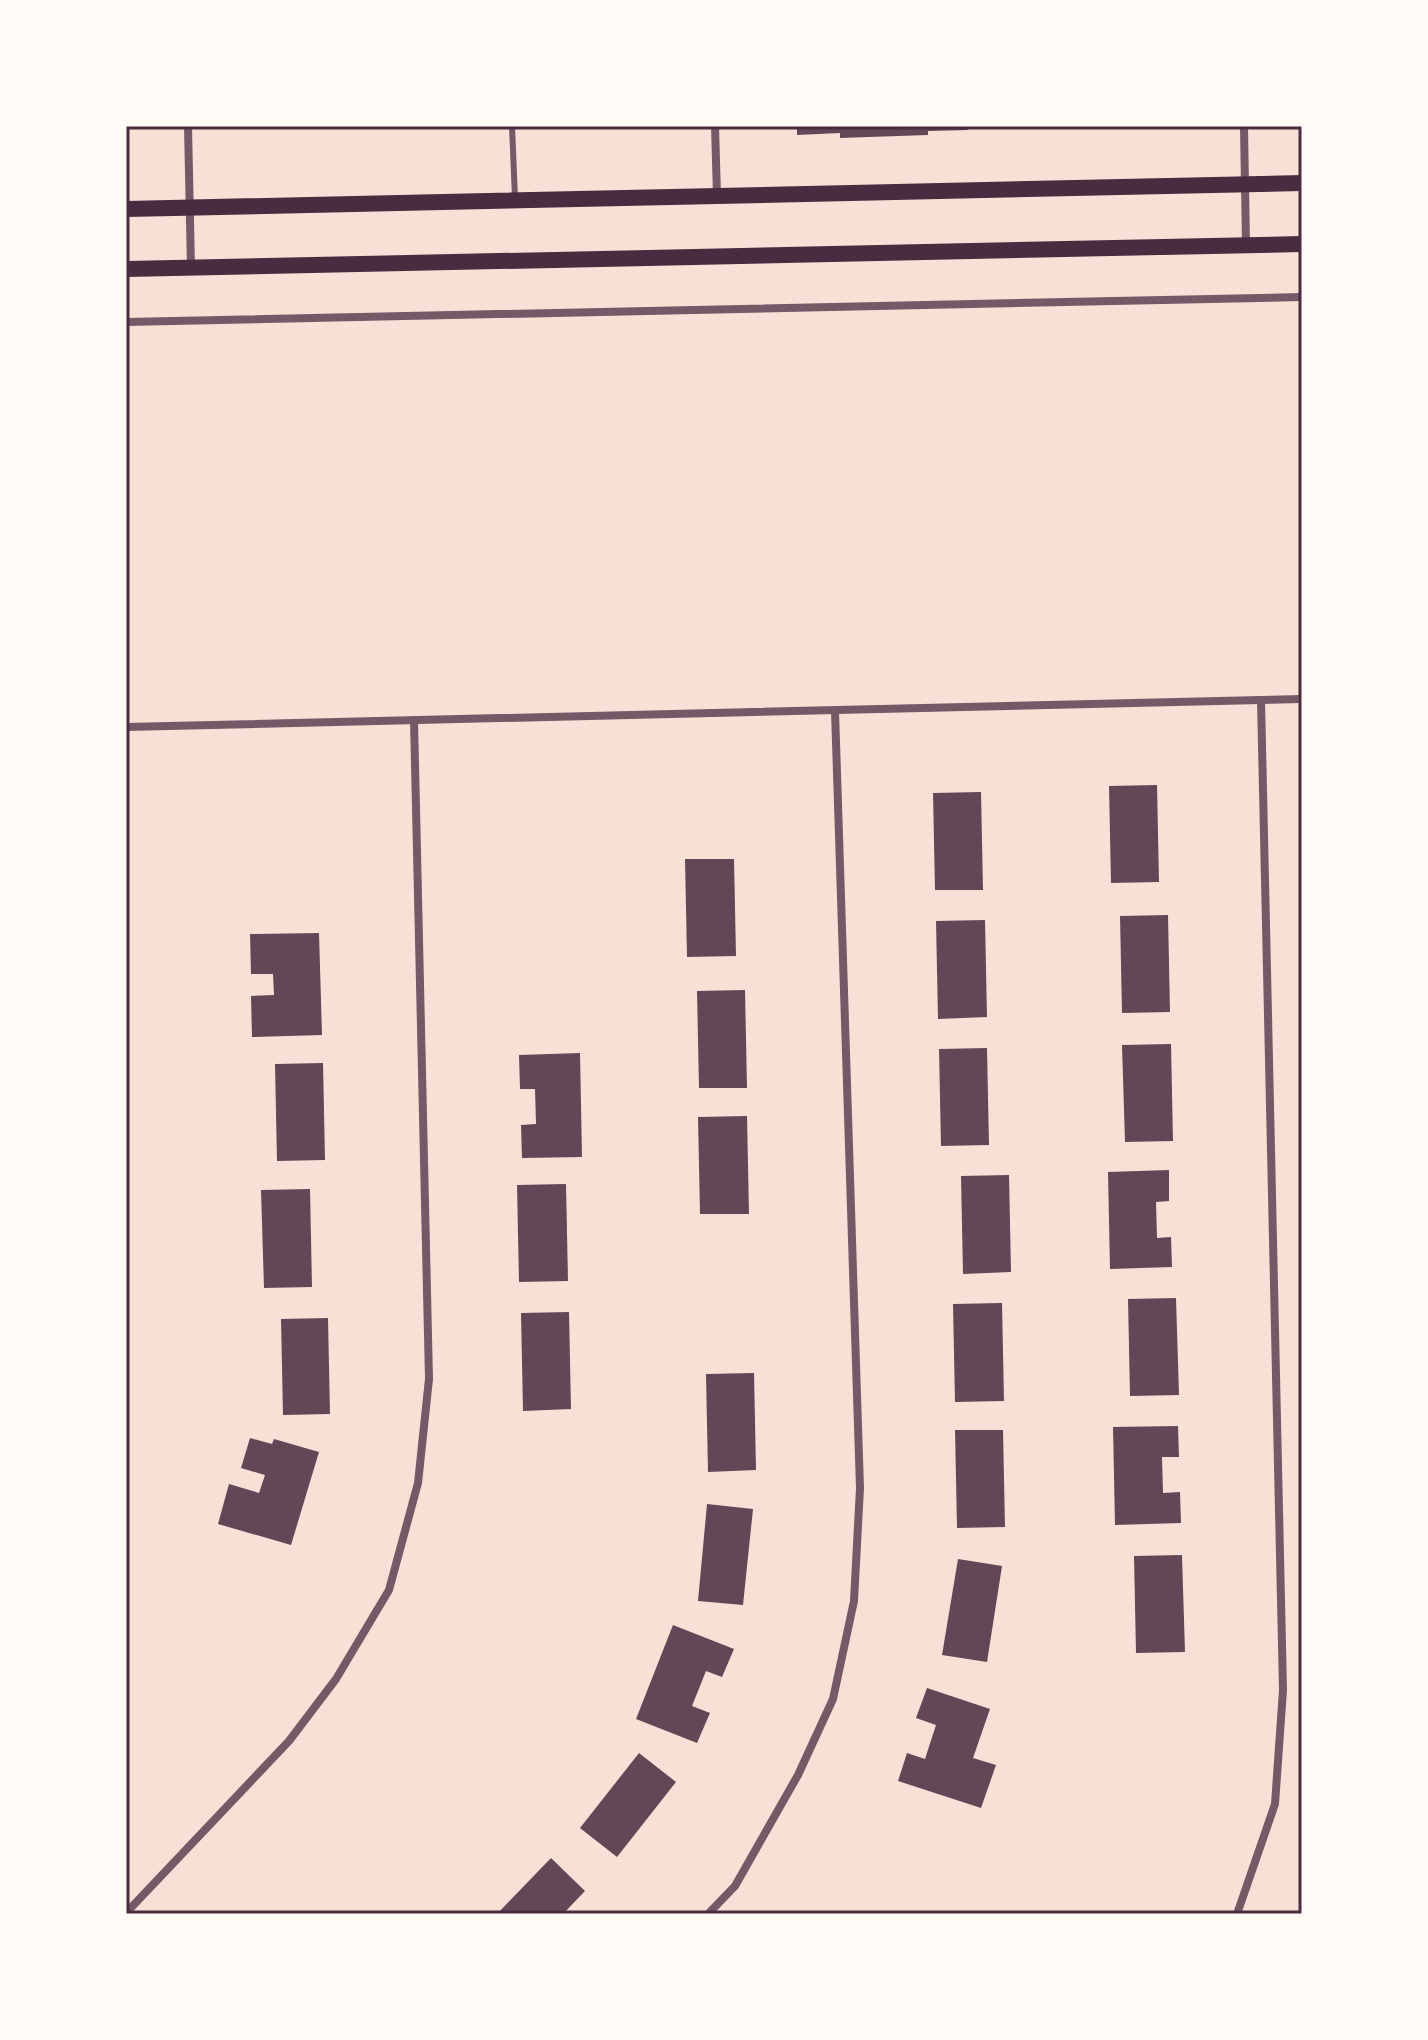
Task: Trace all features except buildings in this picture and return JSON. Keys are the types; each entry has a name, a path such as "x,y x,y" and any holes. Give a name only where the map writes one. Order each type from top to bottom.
{"main road":[{"path":"126,209 1302,183"},
{"path":"126,269 1302,244"}],"street":[{"path":"188,126 191,268"},
{"path":"715,126 717,196"},
{"path":"1244,126 1246,245"},
{"path":"126,322 1302,297"},
{"path":"126,727 1302,699"},
{"path":"1237,1914 1275,1804 1283,1690 1261,700"},
{"path":"708,1914 735,1886 798,1775 833,1699 854,1601 860,1488 835,711"},
{"path":"126,1913 289,1741 336,1679 389,1590 418,1483 429,1379 414,720"}],"lane":[{"path":"512,126 516,201"}]}
